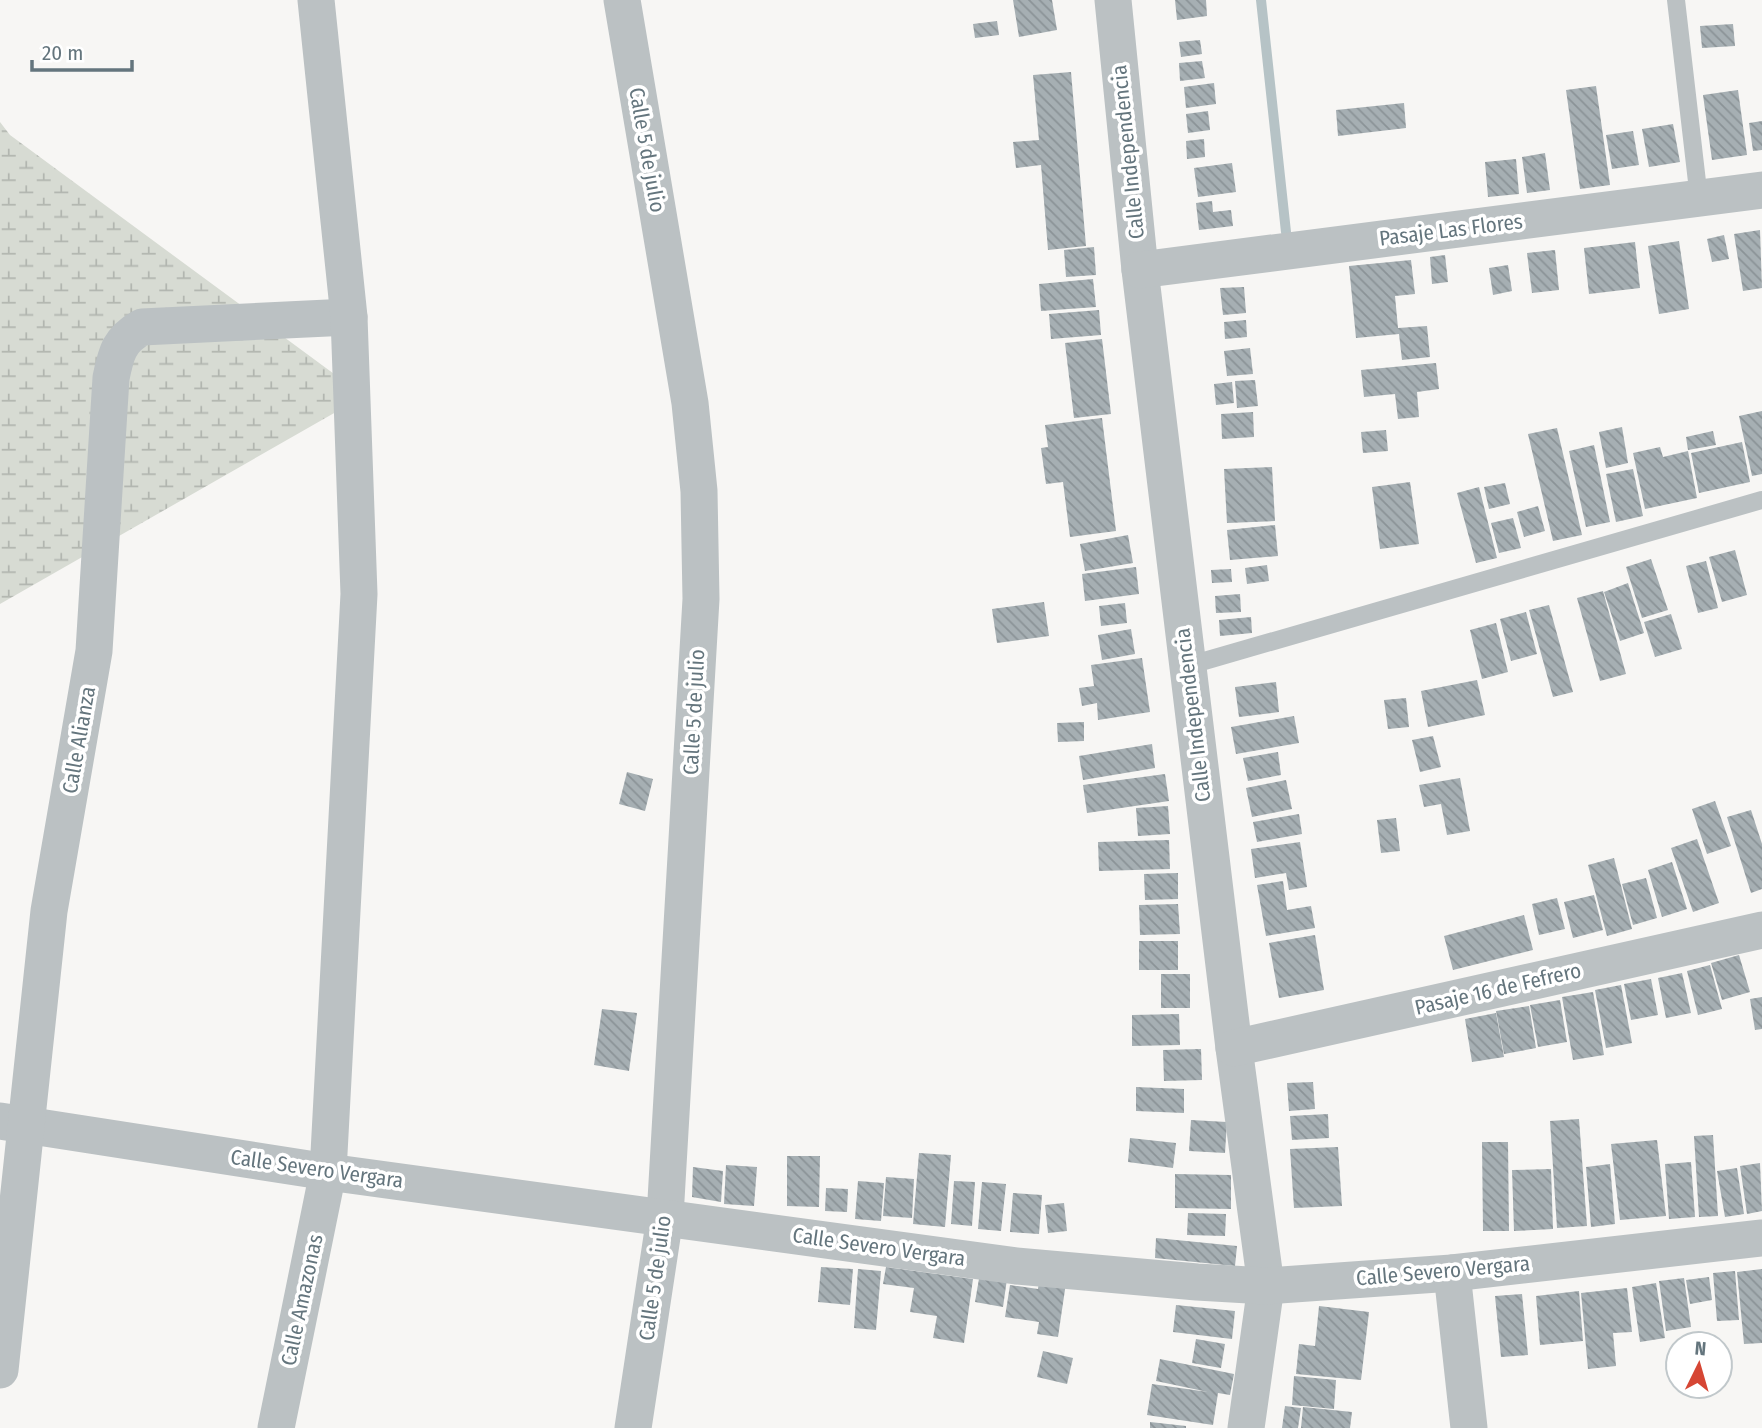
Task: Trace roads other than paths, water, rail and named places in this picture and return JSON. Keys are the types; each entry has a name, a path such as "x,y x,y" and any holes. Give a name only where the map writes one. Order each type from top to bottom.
{"street":[{"name":"Calle Amazonas","path":"276,1428 328,1172 359,594 349,317 316,0"},
{"name":"Calle 5 de julio","path":"622,0 690,404 699,491 701,598 665,1217 634,1428"},
{"name":"Calle Independencia","path":"1113,0 1140,270 1187,666 1266,1286 1246,1428"},
{"name":"Pasaje Las Flores","path":"1140,270 1762,190"},
{"name":"Calle Alianza","path":"0,1370 14,1122 94,651 111,378 117,349 126,336 142,327 349,317"},
{"name":"Pasaje 16 de Fefrero","path":"1234,1048 1762,930"},
{"name":"Calle Severo Vergara","path":"14,1122 328,1172 1016,1266 1266,1286 1452,1273 1762,1238"},
{"path":"1452,1273 1469,1428"}],"lane":[{"path":"1676,0 1699,199"},
{"path":"1187,666 1762,500"}],"waterway":[{"path":"1261,0 1286,232"}]}
